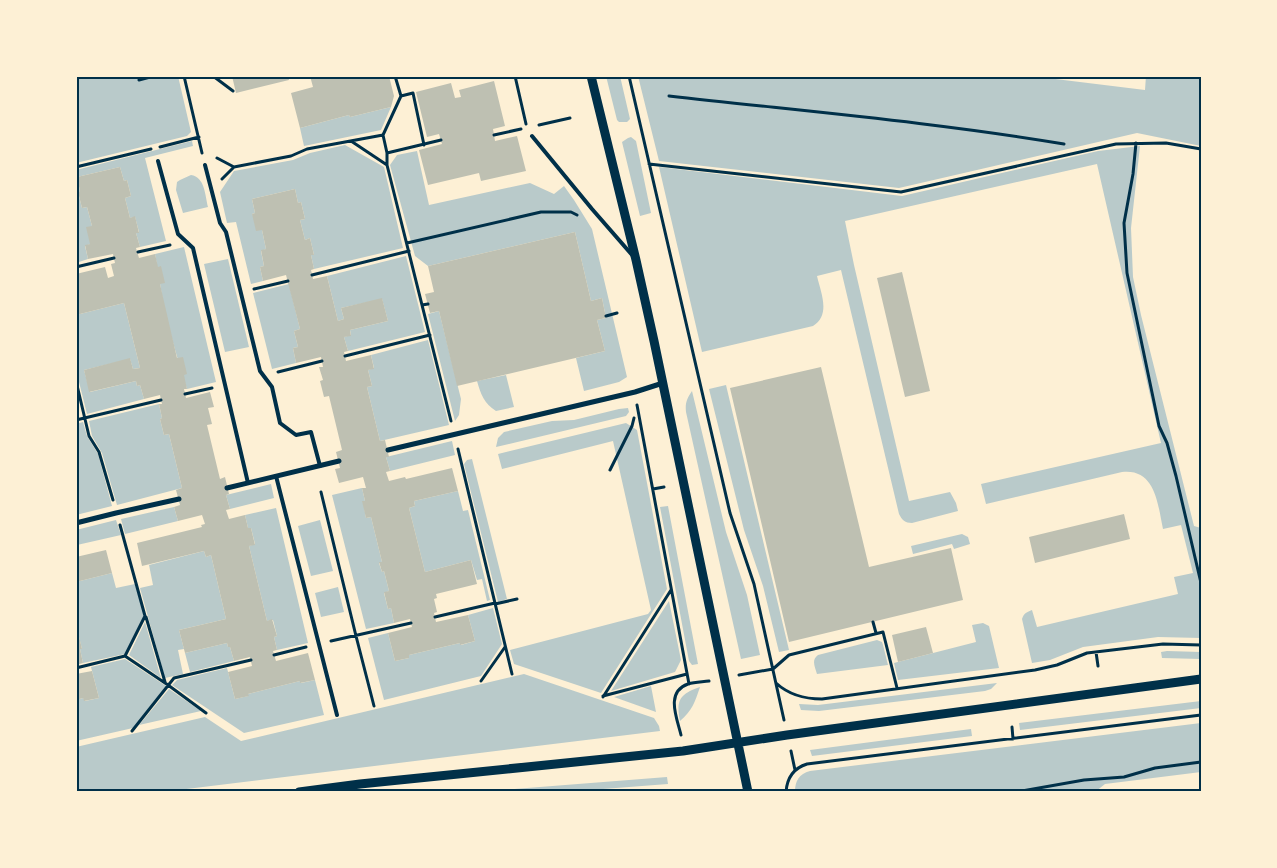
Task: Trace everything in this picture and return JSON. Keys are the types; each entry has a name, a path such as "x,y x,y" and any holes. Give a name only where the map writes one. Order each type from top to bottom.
{"street":[{"path":"592,76 663,383 748,792"},
{"path":"388,450 635,392 663,383"},
{"path":"227,488 339,461"},
{"path":"76,523 179,499"},
{"path":"299,792 677,751 1201,679"}],"lane":[{"path":"532,136 636,260"},
{"path":"158,161 178,234 193,248 248,483"},
{"path":"205,166 220,222 226,232 260,371 272,387 280,423 296,435 311,432 320,466"},
{"path":"276,476 337,715"}],"path":[{"path":"139,80 154,76"},
{"path":"184,76 205,166"},
{"path":"214,76 233,91"},
{"path":"396,76 400,96 383,135 387,153 387,165 512,674"},
{"path":"494,135 526,128 515,76"},
{"path":"629,76 730,513 754,584 775,682 784,690 794,695 809,699 822,699 1046,668 1087,653 1163,644 1201,645"},
{"path":"400,96 413,93 424,145"},
{"path":"669,96 932,125 1064,144"},
{"path":"535,126 570,118"},
{"path":"202,149 234,167 291,156 307,149 383,135"},
{"path":"76,166 199,137"},
{"path":"387,153 441,140"},
{"path":"350,141 387,165"},
{"path":"1136,143 1133,174 1124,223 1127,273 1159,426 1167,442 1201,583"},
{"path":"649,164 901,192 1116,144 1166,143 1201,149"},
{"path":"407,242 541,212 572,212 579,216"},
{"path":"312,275 409,252"},
{"path":"76,267 114,258"},
{"path":"241,292 288,281"},
{"path":"422,305 428,304"},
{"path":"606,316 617,313"},
{"path":"345,356 430,335"},
{"path":"76,381 89,436 99,452 164,682"},
{"path":"635,392 689,684 680,690 674,700 678,724"},
{"path":"76,420 161,400"},
{"path":"610,470 632,426 634,418"},
{"path":"652,489 664,487"},
{"path":"321,492 374,706"},
{"path":"671,590 603,697 687,674"},
{"path":"435,617 517,599"},
{"path":"125,656 146,616"},
{"path":"873,622 876,633"},
{"path":"274,655 411,623"},
{"path":"773,669 789,655 883,632 897,688"},
{"path":"481,681 505,647"},
{"path":"1096,652 1098,666"},
{"path":"76,668 125,656 206,713"},
{"path":"132,731 174,678 251,660"},
{"path":"786,792 787,783 795,770 807,764 1201,716"},
{"path":"1012,727 1013,739"},
{"path":"1016,792 1084,780 1124,777 1155,768 1201,762"}],"shaded area":[{"path":"76,76 178,76 191,132 187,136 76,163"},
{"path":"606,76 620,76 630,119 627,122 619,122 617,120"},
{"path":"638,76 1031,76 1145,90 1146,76 1201,76 1201,146 1137,133 899,188 659,161"},
{"path":"391,107 381,130 304,146 300,128 349,115 350,117"},
{"path":"631,137 636,141 651,213 640,216 622,142"},
{"path":"192,141 193,146 145,158 166,241 140,247 136,233 139,232 135,217 130,218 125,198 131,196 127,180 124,181 120,167 77,177 82,208 87,207 92,226 90,244 85,246 88,259 76,263 76,170"},
{"path":"345,145 384,167 403,248 314,269 311,255 314,255 310,238 305,240 300,220 305,219 301,202 298,203 295,189 252,199 255,213 252,214 262,230 266,249 261,251 264,266 260,267 263,281 251,284 236,222 227,223 220,192 234,171 293,160 310,153"},
{"path":"1140,146 1131,228 1133,277 1194,526 1201,528 1201,638 1158,637 1083,647 1050,660 1032,663 1022,619 1027,612 1032,610 1037,627 1178,594 1174,577 1193,573 1181,525 1163,529 1157,500 1149,482 1133,472 1122,472 986,504 981,484 1161,443 1097,164 845,221 909,501 950,492 958,511 912,523 904,521 899,514 841,270 817,276 823,310 819,321 813,326 702,352 659,167 902,196 1098,151"},
{"path":"417,151 429,205 530,183 554,194 564,186 592,229 627,377 619,382 584,391 576,358 605,351 597,320 606,318 602,298 591,301 575,232 428,266 415,256 390,165 397,155"},
{"path":"191,175 196,176 202,183 208,207 183,213 176,190 177,182"},
{"path":"184,247 216,382 187,389 168,324 155,254"},
{"path":"406,256 425,332 348,351 344,337 351,335 350,330 388,321 382,299 341,308 344,319 338,321 327,276"},
{"path":"228,259 249,347 225,352 204,264"},
{"path":"289,284 300,329 294,331 298,347 293,348 296,363 272,369 253,293"},
{"path":"124,303 140,368 133,369 130,359 84,370 90,392 136,381 137,386 140,385 144,399 87,414 76,370 76,315"},
{"path":"439,311 461,399 459,415 455,421 428,314"},
{"path":"428,340 449,425 380,441 367,387 372,386 368,370 374,368 371,355"},
{"path":"506,375 514,407 496,411 484,398 477,381"},
{"path":"726,385 789,650 779,652 763,586 744,530 709,389"},
{"path":"692,391 726,532 747,595 760,655 741,659 686,412 687,401"},
{"path":"159,404 164,435 169,434 182,488 117,505 102,453 92,436 89,421"},
{"path":"628,408 629,412 626,416 496,447 498,438 504,432 552,421 574,420"},
{"path":"83,422 87,436 98,454 112,506 76,515 76,424"},
{"path":"626,423 637,430 667,589 601,693 514,664 510,650 648,614 651,610 613,441 502,469 498,454"},
{"path":"452,441 455,455 390,471 386,457"},
{"path":"472,459 507,599 498,602 464,464 467,460"},
{"path":"271,484 274,498 230,509 226,495"},
{"path":"362,488 366,518 371,517 382,562 379,563 382,572 384,571 389,591 384,593 388,609 391,608 394,623 366,629 332,495"},
{"path":"458,491 463,511 468,510 490,600 487,601 482,579 477,580 471,560 425,572 409,508 415,506 414,501"},
{"path":"668,506 698,664 692,665 689,661 660,507"},
{"path":"174,507 178,521 125,534 121,519"},
{"path":"276,508 308,643 277,650 274,637 277,636 273,620 267,621 249,546 255,544 245,515"},
{"path":"116,520 121,535 77,545 76,530"},
{"path":"320,520 333,571 311,576 298,526"},
{"path":"962,534 968,537 970,544 954,549 952,544 913,554 911,546"},
{"path":"204,551 206,557 211,555 226,619 179,630 184,649 178,650 183,674 165,678 140,588 153,585 149,565"},
{"path":"112,573 116,588 135,584 144,615 125,654 83,663 80,649 82,649 78,633 76,633 76,582"},
{"path":"338,587 344,612 321,617 315,593"},
{"path":"669,601 681,660 675,672 611,691"},
{"path":"493,608 502,644 481,676 384,700 368,638 388,633 395,661 409,658 409,655 475,641 468,615"},
{"path":"145,622 161,678 129,655"},
{"path":"983,623 989,626 999,668 898,680 894,663 976,642 972,625"},
{"path":"877,640 882,642 888,665 817,674 814,661 818,655"},
{"path":"227,643 234,661 190,672 185,653"},
{"path":"1161,652 1201,652 1201,659 1162,658"},
{"path":"125,659 166,686 133,728 76,741 76,700 83,698 85,701 99,698 91,667"},
{"path":"227,668 235,699 300,681 301,683 315,680 324,715 244,733 172,685 177,680"},
{"path":"524,674 654,718 660,731 162,792 76,792 76,747 205,717 241,741"},
{"path":"997,683 991,689 985,691 819,711 801,710 799,704 818,705"},
{"path":"651,686 656,712 614,697"},
{"path":"700,687 693,706 680,721 678,708 681,699 687,692"},
{"path":"169,689 201,711 139,725"},
{"path":"1201,701 1201,708 1020,730 1019,723"},
{"path":"1201,723 1201,772 1105,784 1095,792 795,792 798,779 810,771"},
{"path":"971,729 972,736 812,756 810,750"},
{"path":"667,777 668,784 564,792 478,792"}],"building":[{"path":"232,76 288,76 289,80 236,93"},
{"path":"310,76 389,76 394,96 391,107 350,117 349,115 300,128 291,93 313,87"},
{"path":"494,81 505,126 493,129 495,141 517,136 526,171 481,181 479,173 428,185 419,150 442,144 439,134 427,137 416,92 451,83 455,98 461,97 459,90"},
{"path":"120,167 124,181 127,180 131,196 125,198 130,218 135,216 139,233 136,233 140,247 136,248 139,258 155,254 158,267 161,266 165,283 160,284 177,358 183,357 187,374 184,375 187,389 184,389 186,398 210,392 214,407 208,408 212,424 207,425 220,479 225,477 229,494 226,495 230,509 226,510 229,519 245,515 248,528 251,528 255,545 249,546 267,621 272,619 277,636 274,637 277,650 273,651 276,661 308,653 315,680 300,683 300,681 235,699 228,672 252,666 250,657 234,661 227,643 185,653 179,630 226,619 211,555 206,557 204,551 142,566 137,543 202,527 201,525 205,524 202,515 178,521 174,507 180,505 176,490 182,488 169,434 164,435 160,419 162,418 159,404 162,404 160,395 144,399 140,385 137,386 136,381 89,392 84,370 130,358 133,369 140,368 124,303 76,315 76,274 105,267 108,278 114,276 111,264 115,263 113,254 88,259 85,245 90,244 86,227 92,226 87,207 82,208 77,177"},
{"path":"295,189 298,203 301,202 305,219 300,220 305,240 310,238 314,255 311,255 314,269 311,270 313,279 327,276 338,321 344,319 341,308 382,298 388,321 350,330 351,336 344,337 348,351 344,352 346,361 371,355 374,369 368,370 372,386 367,387 380,441 385,440 389,457 386,457 390,471 386,472 389,481 452,468 458,491 414,501 415,506 409,508 425,572 471,560 477,584 436,594 437,598 434,599 437,612 434,613 436,622 468,615 475,641 409,655 409,658 395,661 388,633 412,627 410,619 394,623 391,608 388,609 384,592 389,591 384,571 382,572 379,562 382,562 371,517 366,518 362,501 365,501 362,488 366,488 363,477 339,483 335,469 340,468 336,452 342,450 329,396 324,397 320,381 323,380 319,367 323,367 321,357 296,363 293,348 298,347 294,331 300,329 286,275 263,281 260,267 264,266 261,250 266,249 262,230 256,231 252,214 255,213 252,199"},
{"path":"575,232 591,301 602,298 606,318 597,320 605,351 457,386 439,311 430,313 425,294 434,292 428,266"},
{"path":"902,272 930,391 905,397 877,278"},
{"path":"821,367 869,567 951,548 963,600 789,642 730,388"},
{"path":"1124,514 1130,539 1035,563 1029,537"},
{"path":"106,550 112,573 76,582 76,557"},
{"path":"926,627 933,653 898,662 892,635"},
{"path":"78,632 83,663 76,665 76,633"},
{"path":"92,671 99,698 84,701 83,698 76,700 76,674"}]}
